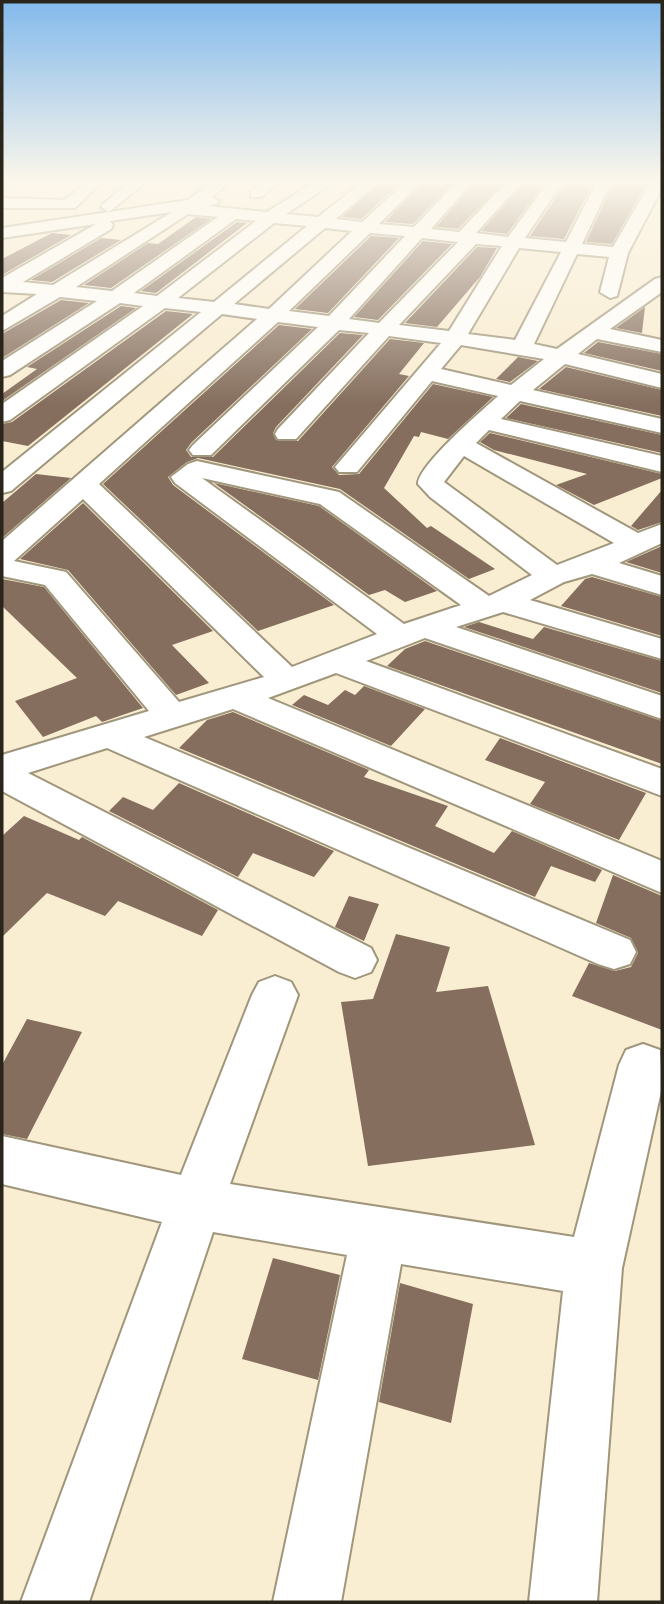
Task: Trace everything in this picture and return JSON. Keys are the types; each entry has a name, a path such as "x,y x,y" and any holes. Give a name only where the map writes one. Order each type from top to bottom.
{"street":[{"path":"2,286 49,255"},
{"path":"2,325 113,255"},
{"path":"2,370 113,299 175,255"},
{"path":"2,415 161,302 222,255"},
{"path":"2,485 284,255"},
{"path":"2,556 337,255"},
{"path":"202,450 334,323 396,255"},
{"path":"287,433 453,255"},
{"path":"348,467 455,339 506,255"},
{"path":"522,347 567,255"},
{"path":"610,292 619,255"},
{"path":"2,286 218,308 522,347 552,352 558,357 662,381"},
{"path":"553,576 431,484 431,478 481,421 515,391 592,332 659,288"},
{"path":"626,308 650,313"},
{"path":"592,332 662,346"},
{"path":"428,373 662,426"},
{"path":"481,421 662,464"},
{"path":"460,444 653,539"},
{"path":"662,649 492,604 329,498 197,469 184,478 412,631 662,708"},
{"path":"82,483 287,681"},
{"path":"2,768 287,681 412,631 492,604 553,576 592,564 653,539"},
{"path":"592,564 662,586"},
{"path":"2,567 55,578 173,717"},
{"path":"337,662 662,783"},
{"path":"235,697 662,878"},
{"path":"110,736 614,952"},
{"path":"2,775 355,960"},
{"path":"55,1602 196,1204 275,995"},
{"path":"563,1602 594,1268 643,1065"},
{"path":"2,1160 196,1204 594,1268"},
{"path":"307,1602 379,1235"}],"building":[{"path":"10,255 37,255 2,275 2,259"},
{"path":"73,255 97,255 52,282 31,280"},
{"path":"130,255 159,255 111,288 84,285"},
{"path":"191,255 206,255 156,293 141,291"},
{"path":"351,255 383,255 328,313 295,309"},
{"path":"410,255 441,255 378,320 354,317"},
{"path":"470,255 493,255 480,277 437,327 405,323"},
{"path":"61,300 89,303 2,358 2,334"},
{"path":"121,306 136,308 2,401 2,394 37,369 27,367"},
{"path":"645,307 642,333 616,328"},
{"path":"166,311 193,314 28,446 2,441 2,424 12,422"},
{"path":"279,325 312,329 191,443 186,450 191,457 213,457 340,333 363,335 276,427 273,433 276,440 298,441 390,339 424,343 399,374 409,376 332,467 339,475 359,474 433,384 493,397 448,439 421,432 419,437 414,436 384,488 427,528 431,526 495,569 469,579 340,489 198,458 187,462 168,477 173,485 334,605 258,631 103,484"},
{"path":"598,342 662,354 662,371 584,353"},
{"path":"518,357 538,361 510,382 496,379"},
{"path":"566,367 662,390 662,416 539,389"},
{"path":"521,404 662,435 662,453 506,418"},
{"path":"490,433 662,474 662,478 594,505 556,485 587,474 494,450 480,442"},
{"path":"36,474 71,478 2,538 2,503"},
{"path":"214,483 319,506 437,591 405,602 385,590 369,595"},
{"path":"662,490 662,522 638,530 631,526"},
{"path":"83,503 213,631 172,645 209,683 176,695 68,570 20,559"},
{"path":"662,546 662,573 626,562"},
{"path":"592,577 662,597 662,636 561,606 585,579"},
{"path":"2,579 44,587 143,708 102,722 96,716 43,737 15,701 77,678 2,606"},
{"path":"479,622 533,639 544,627 662,661 662,693 464,627"},
{"path":"425,641 662,721 662,764 387,666 405,649"},
{"path":"364,686 425,709 391,746 292,705 304,695 328,705 345,690 355,695"},
{"path":"233,712 369,770 364,777 448,806 435,826 494,853 512,831 602,870 595,882 551,866 535,897 179,748 207,720"},
{"path":"500,738 646,793 619,840 530,804 545,782 485,760"},
{"path":"179,783 334,851 314,877 253,853 238,877 109,811 123,797 153,810"},
{"path":"24,816 79,840 82,837 218,910 202,936 118,901 105,916 47,893 2,937 2,836"},
{"path":"613,875 662,896 662,1030 572,996 589,963 615,971 631,967 638,953 631,938 596,923"},
{"path":"349,896 379,904 364,941 335,927"},
{"path":"396,934 450,947 436,992 488,986 535,1145 368,1166 341,1002 373,999"},
{"path":"27,1019 82,1032 27,1139 2,1134 2,1065"},
{"path":"273,1258 340,1275 318,1380 242,1359"},
{"path":"400,1283 473,1304 451,1423 379,1402"}]}
